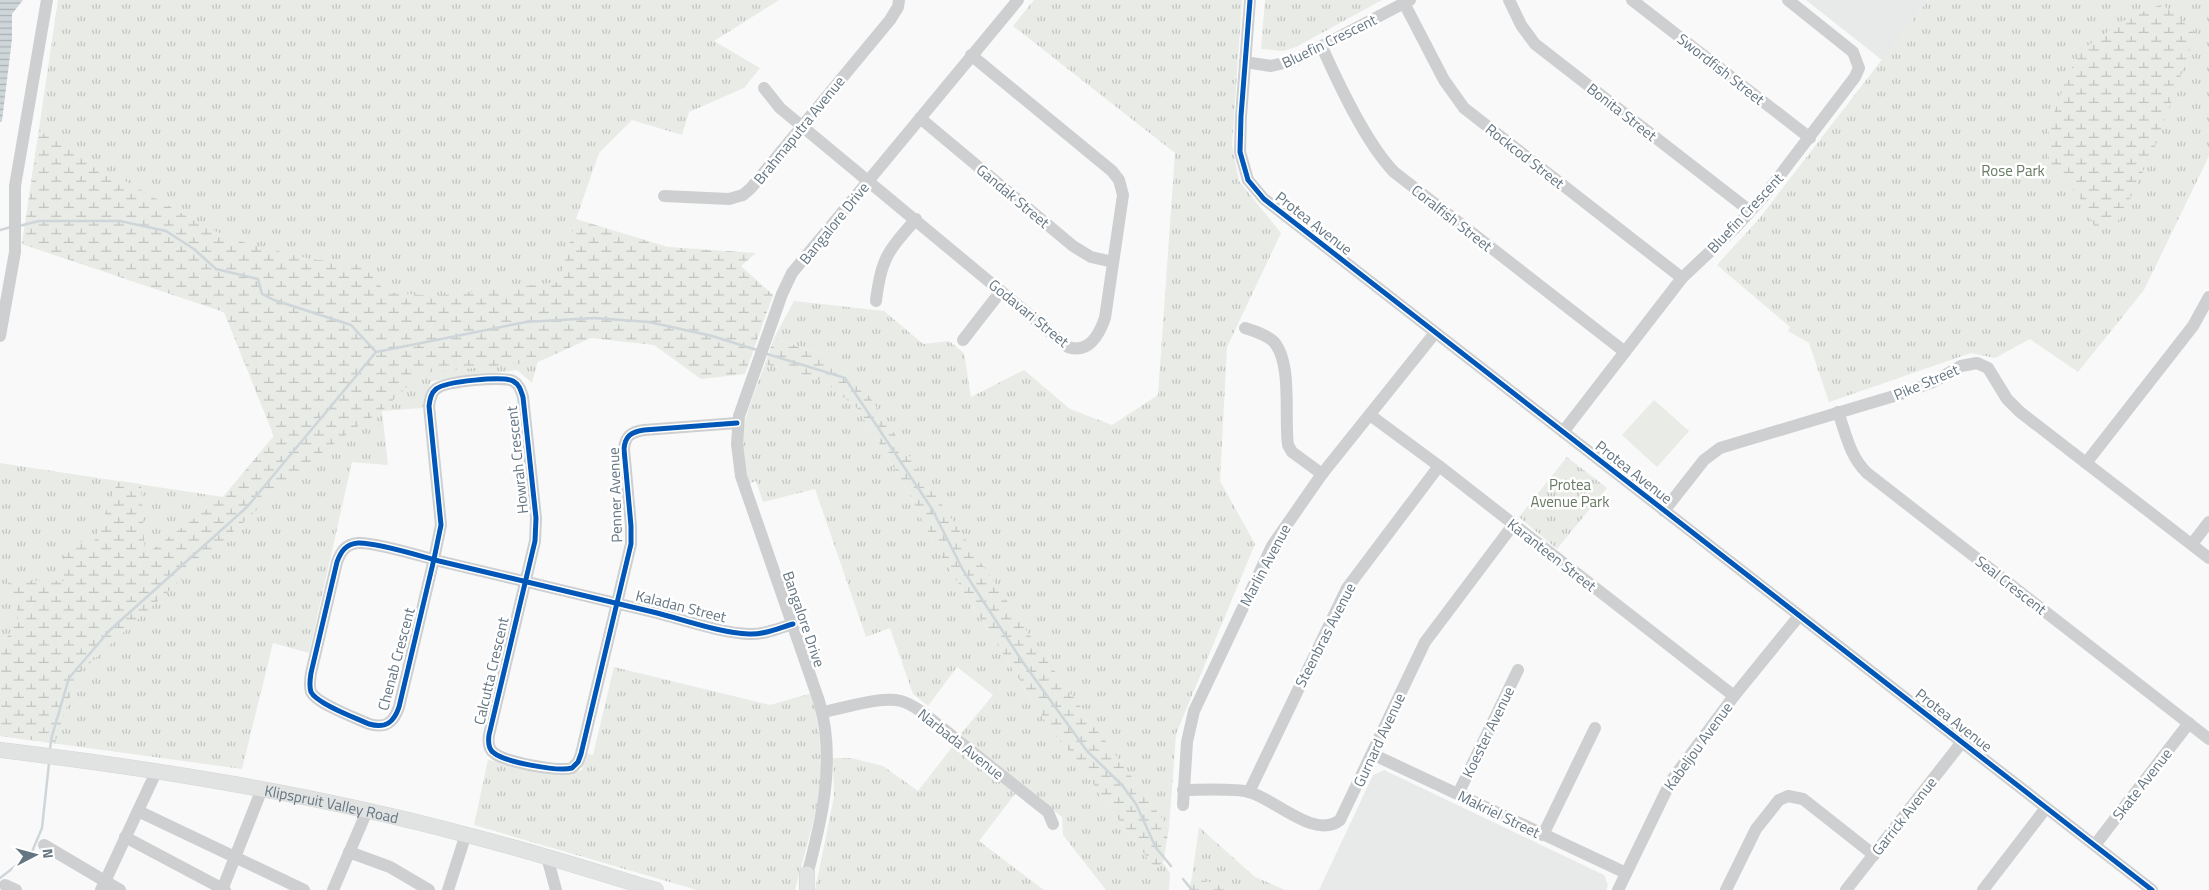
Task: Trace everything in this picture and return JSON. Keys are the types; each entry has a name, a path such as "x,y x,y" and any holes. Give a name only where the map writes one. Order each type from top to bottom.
{"main road":[{"name":"Klipspruit Valley Road","path":"0,750 157,770 367,811 466,834 656,890"},
{"path":"807,874 807,890"}],"street":[{"path":"0,336 15,252 15,186 47,0"},
{"name":"Brahmaputra Avenue","path":"664,196 729,199 743,195 751,188 890,20 898,7 899,0"},
{"name":"Bangalore Drive","path":"803,890 827,778 826,742 822,712 740,476 737,423 757,361 786,283 792,273 1018,0"},
{"name":"Protea Avenue","path":"1250,0 1240,143 1243,165 1252,185 1275,209 2152,890"},
{"name":"Bonita Street","path":"1509,0 1521,25 1535,44 1750,212"},
{"name":"Swordfish Street","path":"1632,0 1810,138"},
{"name":"Bluefin Crescent","path":"1563,432 1682,278 1750,212 1810,138 1855,77 1858,62 1850,48 1788,0"},
{"name":"Bluefin Crescent","path":"1245,62 1276,66 1293,61 1407,2"},
{"name":"Rockcod Street","path":"1407,2 1444,80 1464,108 1682,278"},
{"name":"Coralfish Street","path":"1322,47 1364,129 1379,155 1394,172 1625,352"},
{"name":"Godavari Street","path":"764,88 774,103 1068,347 1081,349 1093,341 1102,327 1123,195 1119,180 1112,171 972,55"},
{"name":"Gandak Street","path":"920,118 1074,246 1091,257 1113,262"},
{"path":"876,301 884,261 894,244 916,219"},
{"path":"963,340 1001,291"},
{"path":"2086,462 2193,326 2209,297"},
{"path":"1245,328 1268,338 1277,347 1285,374 1288,445 1292,452 1322,474"},
{"name":"Marlin Avenue","path":"1182,806 1188,732 1202,691 1272,546 1322,474 1435,333"},
{"name":"Pike Street","path":"1664,511 1700,465 1713,452 1725,446 1904,393 1933,382 1962,366 1977,363 1988,368 2007,399 2020,412 2209,558"},
{"name":"Howrah Crescent","path":"434,559 441,524 429,406 430,398 436,389 446,384 509,379 518,385 523,397 536,518 535,541 525,581"},
{"name":"Seal Crescent","path":"1838,412 1852,452 1860,466 1867,473 2209,739"},
{"name":"Karanteen Street","path":"1370,415 1439,466 1512,525 1734,696"},
{"name":"Penner Avenue","path":"617,603 632,535 624,449 626,439 632,433 644,430 737,423"},
{"name":"Steenbras Avenue","path":"1249,792 1347,588 1439,466"},
{"path":"2192,544 2209,522"},
{"name":"Gurnard Avenue","path":"1183,790 1249,792 1314,825 1329,826 1340,820 1428,637 1512,525"},
{"name":"Kaladan Street","path":"337,562 344,549 357,543 434,559 744,634 765,633 793,624"},
{"name":"Chenab Crescent","path":"337,562 311,673 310,689 312,694 323,702 369,724 382,726 393,721 399,707 434,559"},
{"name":"Calcutta Crescent","path":"525,581 489,735 489,746 493,753 510,760 567,770 578,762 617,603"},
{"name":"Kabeljou Avenue","path":"1618,890 1666,789 1734,696 1800,616"},
{"name":"Koester Avenue","path":"1458,794 1518,670"},
{"name":"Narbada Avenue","path":"822,712 880,701 901,701 909,704 922,712 1048,812 1053,824"},
{"name":"Skate Avenue","path":"2095,845 2189,723"},
{"path":"1543,835 1595,728"},
{"name":"Garrick Avenue","path":"1846,890 1962,742"},
{"name":"Makriel Street","path":"1372,754 1626,873"},
{"path":"103,886 157,770"},
{"path":"125,837 223,890 262,790"},
{"path":"1726,890 1756,829 1780,800 1788,796 1803,799 1874,855"},
{"path":"1983,890 2046,808"},
{"path":"138,811 304,890"},
{"path":"333,890 367,811"},
{"path":"448,890 466,834"},
{"path":"44,845 103,886 120,890"},
{"path":"349,852 390,867 429,890"},
{"path":"547,857 556,890"}],"shaded area":[{"path":"0,0 23,0 12,14 12,39 2,121 0,122"},
{"path":"1806,0 1928,0 1882,60"},
{"path":"1384,770 1604,875 1608,885 1606,890 1319,890 1373,775"}],"green space":[{"path":"58,0 779,0 714,41 760,68 744,88 689,112 682,135 632,120 599,153 576,219 532,383 517,370 431,381 422,408 382,411 388,465 352,462 309,653 273,643 242,769 0,736 0,463 223,497 274,436 224,312 22,244"},
{"path":"1034,0 1242,0 1232,145 1239,181 1281,233 1227,347 1220,481 1255,544 1176,734 1169,828 818,353 774,338 794,301 884,311 923,344 949,341 964,353 971,397 1024,370 1070,409 1112,425 1158,395 1175,153 1013,26"},
{"path":"1265,0 1382,0 1296,47 1283,51 1261,49"},
{"name":"Rose Park","path":"1928,0 2209,0 2209,156 2144,290 2078,372 2030,339 1995,358 1971,353 1829,402 1809,343 1788,331 1790,327 1717,265 1758,220"},
{"path":"2162,4 2196,33 2157,142 2119,222 2096,230 2083,202 2049,161 2049,128 2067,76 2083,49 2126,19"},
{"path":"39,131 207,228 248,244 311,259 362,265 386,292 434,296 559,282 576,219 668,247 756,253 741,266 773,295 745,374 701,379 654,345 591,338 538,362 421,373 382,411 355,428 307,464 77,675 55,743 0,736 0,650 19,616 8,580 64,581 64,542 94,542 118,481 141,484 145,555 223,497 274,436 224,312 22,244"},
{"path":"774,338 818,353 859,381 1045,658 1169,828 1163,863 1155,868 1100,795 1084,768 1053,733 939,553 905,486 858,409 825,382 765,364"},
{"path":"765,364 825,382 858,409 905,486 939,553 1053,733 1084,768 1100,795 1155,868 1163,863 1170,873 1169,890 1106,890 1063,835 1062,817 960,735 993,695 957,667 928,706 913,694 890,628 866,637 815,489 763,502 756,481 749,484 742,451 745,422"},
{"path":"1654,400 1689,431 1657,467 1622,435"},
{"name":"Protea Avenue Park","path":"1567,457 1607,488 1557,549 1519,517"},
{"path":"614,667 770,705 812,693 820,743 819,793 795,890 697,890 474,825 488,760 567,773 582,770 585,753 593,755"},
{"path":"953,746 1018,790 979,841 1044,890 815,890 834,797 833,758 851,758 883,766 918,791"},
{"path":"1199,827 1255,877 1285,890 1234,890 1192,877"},
{"path":"1192,877 1234,890 1189,890"}],"waterway":[{"path":"19,226 39,221 120,221 166,231 194,249 216,269 258,279 262,294 274,300 351,325 376,352"},
{"path":"0,230 11,227"},
{"path":"50,748 69,678 110,630 247,507 376,352 526,322 594,318 649,322 712,336 757,350"},
{"path":"764,353 845,378 932,509 963,570 1022,661 1087,751 1122,785 1136,804 1156,848 1171,866"},
{"path":"0,878 31,854 42,828 49,763"},
{"path":"1183,879 1192,890"}],"cycle path":[{"path":"1250,0 1240,152 1248,180 1264,199 2152,890"},
{"path":"737,423 644,430 632,433 627,438 624,449 631,544 581,754 578,762 572,768 555,769 509,760 492,751 489,745 489,735 535,541 536,518 523,397 519,386 513,381 487,379 451,384 436,389 431,396 429,406 441,525 434,559 399,707 395,717 385,725 369,724 329,706 311,692 311,673 337,562 344,549 358,543 387,547 410,553 431,559 439,561 520,580 546,586 573,593 600,599 626,606 653,612 726,631 755,634 793,624"}]}
